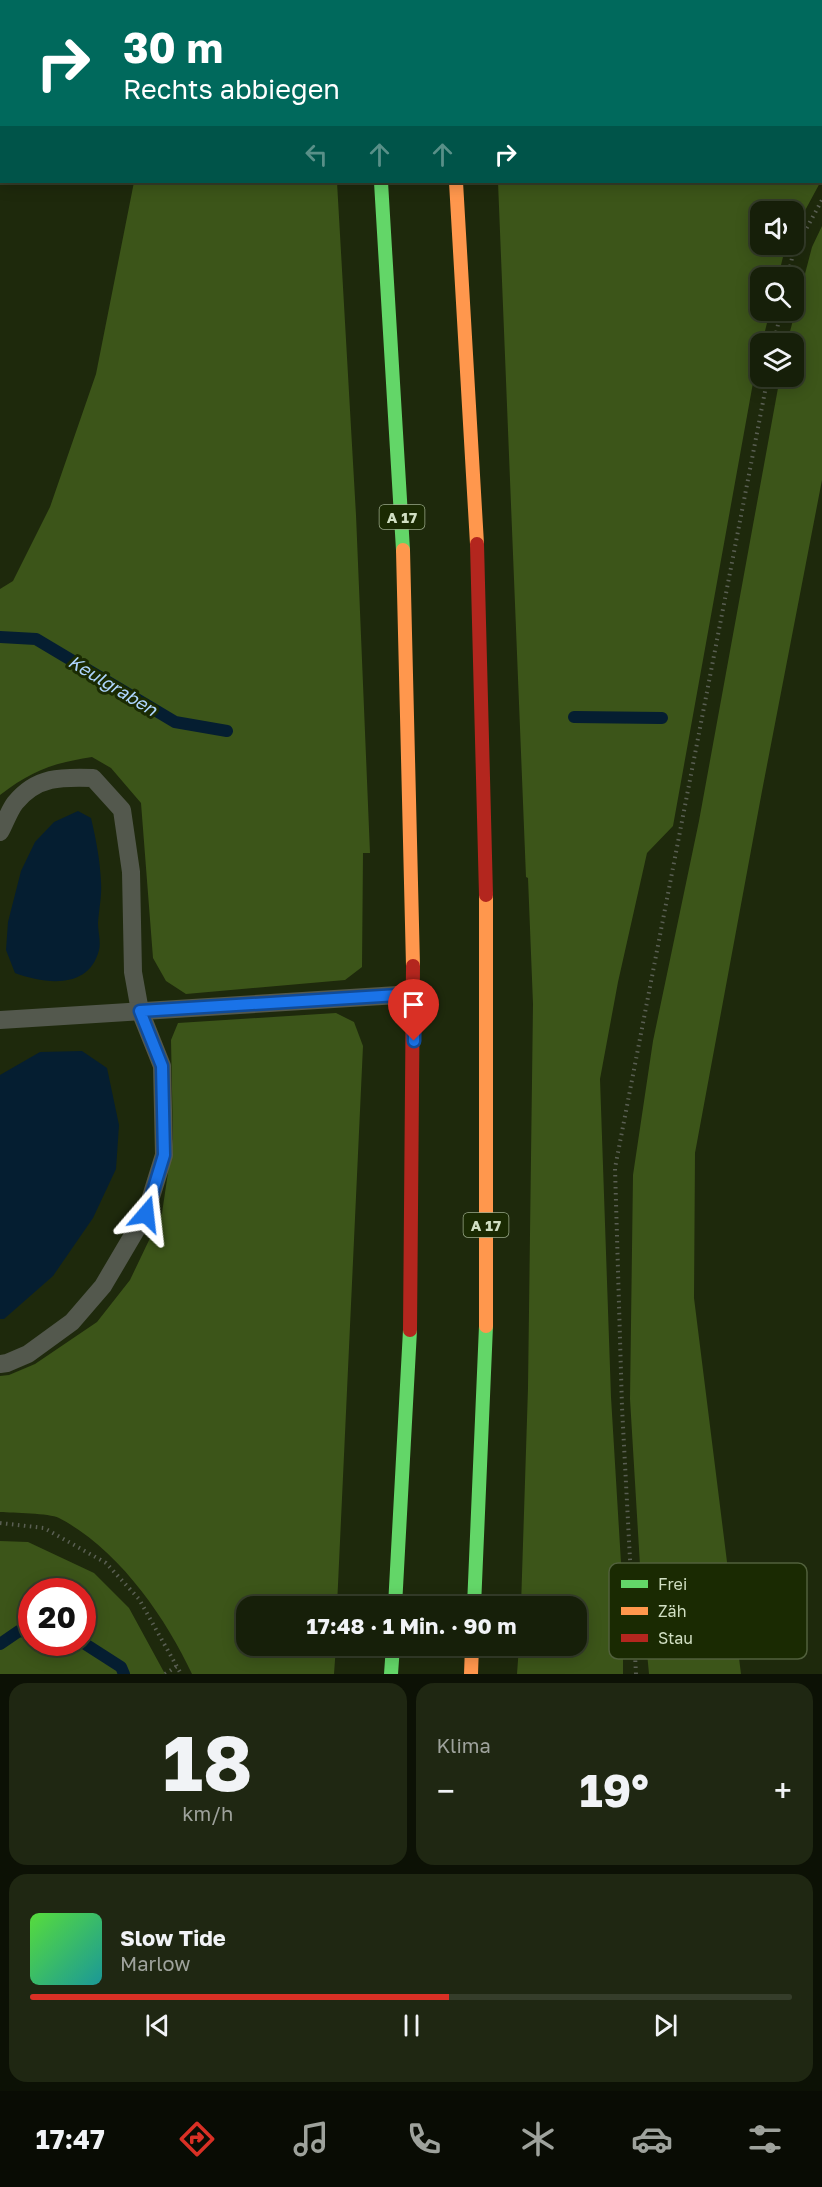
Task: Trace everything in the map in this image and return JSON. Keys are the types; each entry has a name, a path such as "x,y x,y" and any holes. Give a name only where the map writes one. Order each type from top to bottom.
{"highway":[{"name":"A 17","path":"381,183 402,513 414,994 411,1313 396,1596"},
{"name":"A 17","path":"456,183 476,501 486,843 486,1350 474,1596"},
{"path":"391,1674 392,1656"},
{"path":"471,1674 472,1656"}],"lane":[{"path":"0,832 15,803 38,784 57,777 93,778 122,810 131,872 133,972 140,1011 162,1066 164,1155 146,1214 104,1286 72,1322 28,1354 0,1364"},
{"path":"0,1020 414,994"}],"path":[{"path":"790,267 793,253 822,200"},
{"path":"630,1563 622,1407 615,1168 766,387"},
{"path":"0,1523 44,1528 106,1563 139,1599 181,1674"},
{"path":"635,1659 636,1674"},
{"path":"165,1674 177,1666"}],"green space":[{"path":"134,183 337,183 356,515 370,853 363,853 362,967 345,980 186,994 166,981 153,958 141,803 111,768 92,757 66,762 32,774 0,795 0,589 13,581 50,507 96,374"},
{"path":"498,183 820,183 804,212 804,201 750,201 750,255 784,255 780,267 750,267 750,321 768,321 764,333 750,333 750,387 752,387 673,826 647,853 618,982 600,1079 611,1397 621,1563 609,1563 609,1659 623,1659 623,1674 517,1674 518,1656 587,1656 587,1596 521,1596 528,1388 533,1004 528,878 526,877"},
{"path":"822,226 822,480 695,1153 694,1298 727,1563 640,1563 630,1399 633,1175 653,1041 699,821 778,387 804,387 804,333 790,333 793,321 804,321 804,278 812,247"},
{"path":"336,1013 354,1022 363,1046 337,1596 236,1596 236,1656 335,1656 334,1674 192,1674 168,1629 153,1607 119,1565 100,1547 80,1531 54,1516 0,1512 0,1376 9,1375 35,1364 97,1322 130,1280 162,1213 173,1139 171,1040 178,1023"},
{"path":"0,1541 28,1542 94,1573 129,1608 165,1674 0,1674"},
{"path":"648,1659 739,1659 741,1674 649,1674"}],"water":[{"path":"78,811 91,818 99,858 100,944 94,963 76,978 64,981 39,980 15,973 6,950 8,922 21,871 35,842 54,822"},
{"path":"82,1051 107,1068 119,1125 116,1169 93,1218 53,1276 4,1319 0,1319 0,1075 40,1052"}],"waterway":[{"name":"Keulgraben","path":"0,637 36,639 175,722 227,731"},
{"name":"Keulgraben","path":"574,717 662,718"},
{"path":"0,1644 18,1632"},
{"path":"96,1651 121,1667 124,1674"}],"traffic: fast":[{"path":"381,183 403,550"},
{"path":"474,1596 486,1326"},
{"path":"396,1596 410,1330"},
{"path":"391,1674 392,1656"}],"traffic: slow":[{"path":"456,183 477,544"},
{"path":"403,550 413,966"},
{"path":"486,895 486,1326"},
{"path":"471,1674 472,1656"}],"traffic: jam":[{"path":"477,544 486,895"},
{"path":"410,1330 413,966"}],"route":[{"path":"146,1214 164,1155 162,1066 140,1011 414,994 414,1041"}]}
